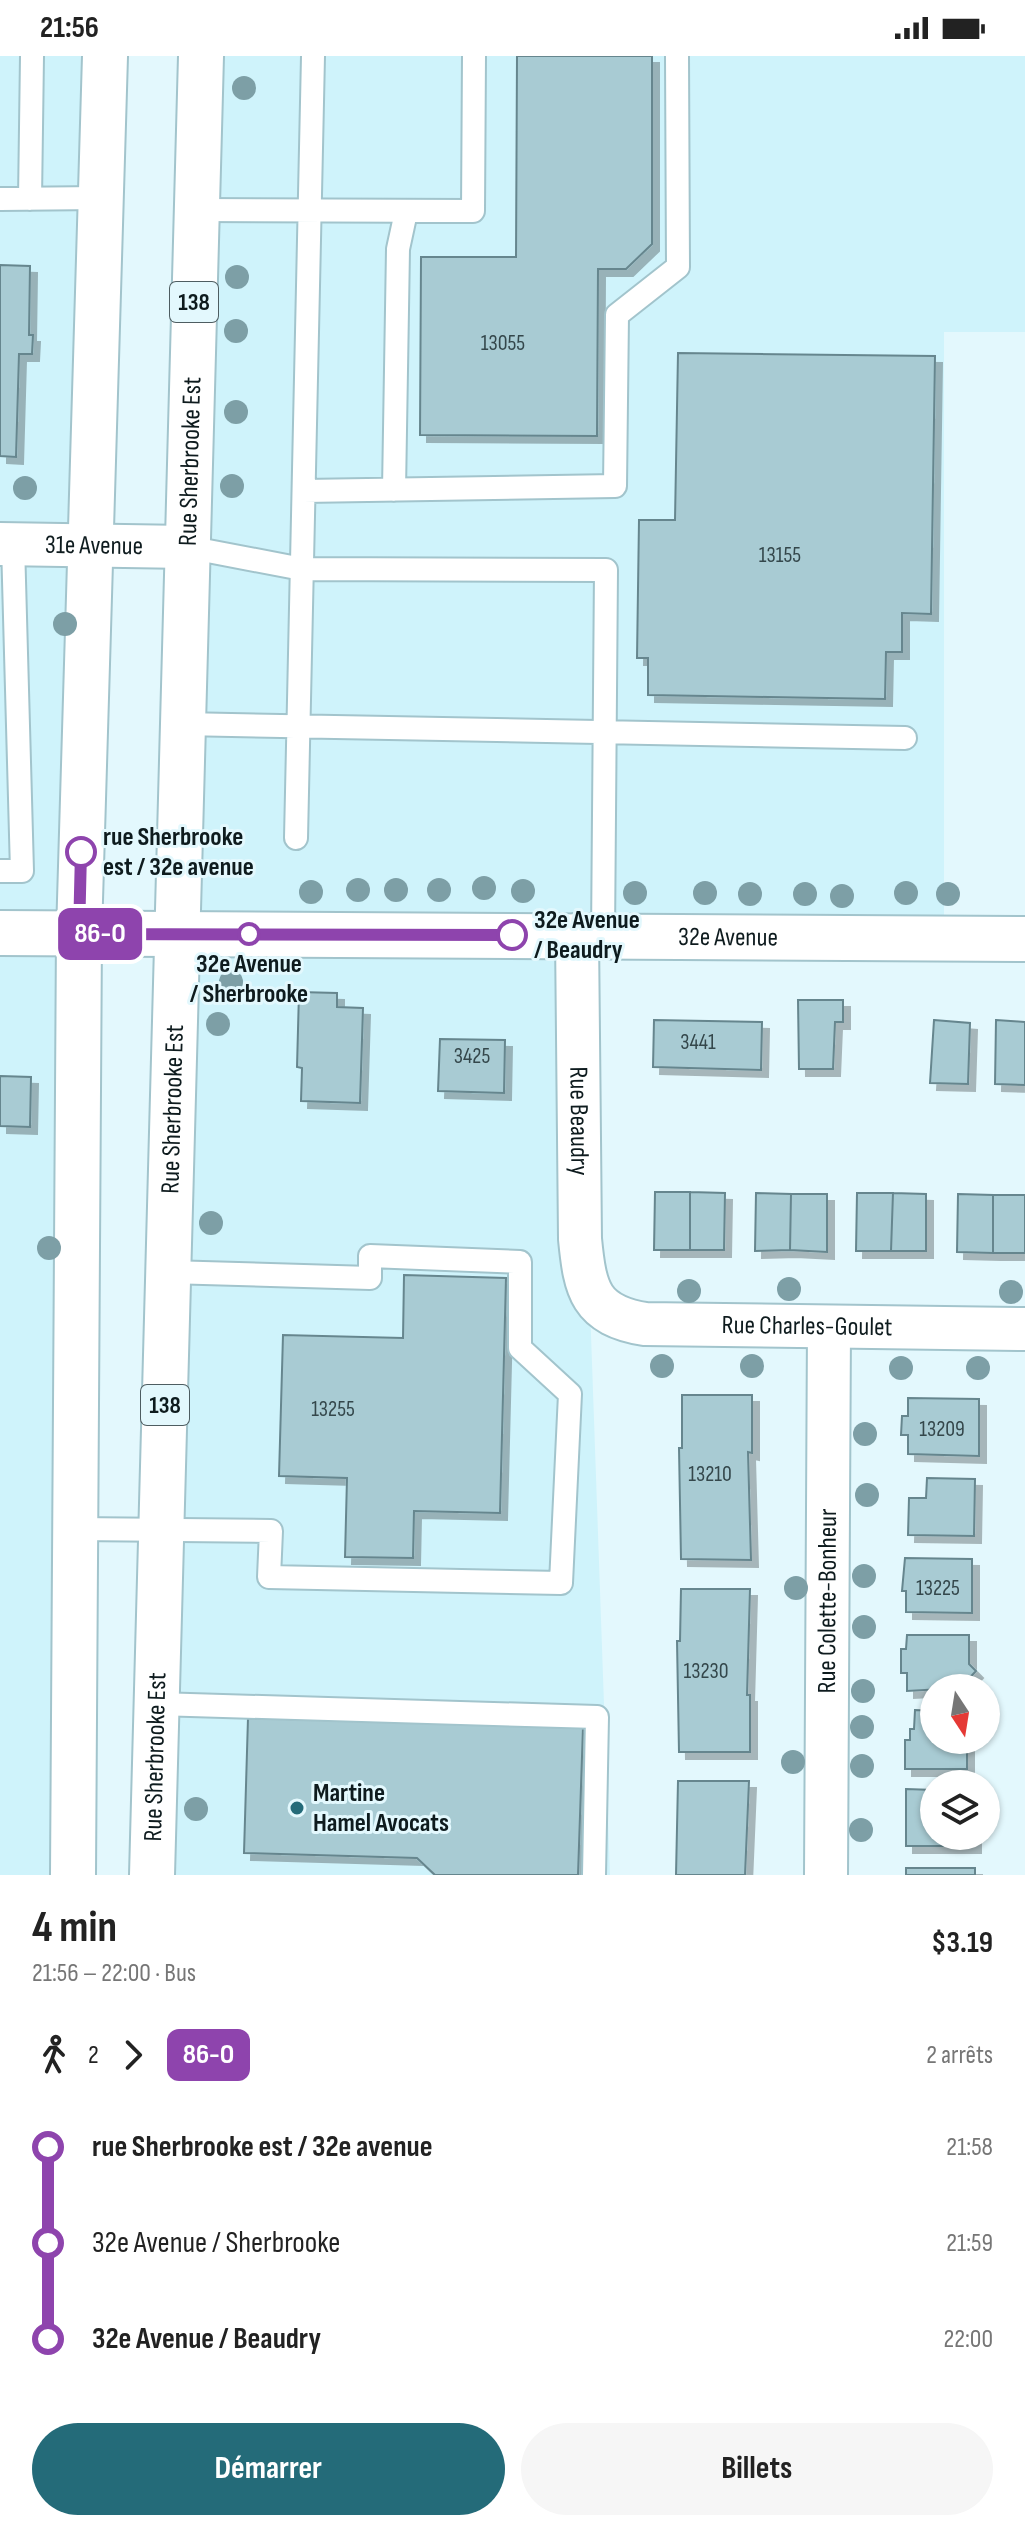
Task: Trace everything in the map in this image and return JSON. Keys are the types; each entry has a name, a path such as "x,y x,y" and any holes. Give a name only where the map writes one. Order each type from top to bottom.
{"main road":[{"path":"73,1875 79,934 105,56"},
{"name":"Rue Sherbrooke Est","path":"152,1875 201,56"},
{"name":"32e Avenue","path":"0,933 1025,939"}],"street":[{"name":"31e Avenue","path":"6,544 187,547"},
{"name":"Rue Beaudry","path":"590,936 580,1239 583,1272 595,1302"},
{"name":"Rue Charles-Goulet","path":"595,1302 617,1319 645,1324 1025,1329"},
{"name":"Rue Colette-Bonheur","path":"826,1875 829,1327"}],"lane":[{"path":"30,199 32,56"},
{"path":"296,838 313,56"},
{"path":"197,210 473,211 474,56"},
{"path":"304,491 615,486 617,315 678,267 677,56"},
{"path":"0,199 100,198"},
{"path":"394,490 398,249 406,212"},
{"path":"0,871 22,871 9,745 6,544"},
{"path":"187,547 302,569 606,570 604,732 590,936"},
{"path":"182,724 905,738"},
{"path":"75,1529 271,1531 269,1577 561,1583 570,1394 520,1348 520,1262 370,1256 370,1278 168,1272"},
{"path":"157,1704 597,1717 594,1875"}],"shaded area":[{"path":"0,56 118,56 76,1875 0,1875"},
{"path":"202,56 1025,56 1025,332 944,332 944,939 577,936 610,1875 152,1875"}],"building":[{"path":"517,56 652,56 652,244 626,269 598,269 597,436 420,435 421,257 516,257"},
{"path":"0,265 30,266 29,335 33,335 32,354 19,354 16,457 0,456"},
{"path":"678,353 935,356 931,614 902,613 902,652 886,652 885,699 648,695 648,658 637,658 639,520 675,520"},
{"path":"299,992 337,993 337,1007 363,1008 360,1103 301,1101 302,1068 297,1067"},
{"path":"798,1000 843,1000 843,1022 835,1022 833,1069 799,1069"},
{"path":"654,1020 762,1022 761,1070 653,1067"},
{"path":"934,1020 970,1023 968,1084 930,1083"},
{"path":"996,1020 1025,1022 1025,1085 995,1084"},
{"path":"440,1039 505,1040 504,1093 438,1091"},
{"path":"0,1076 31,1077 30,1127 0,1126"},
{"path":"655,1192 690,1192 690,1250 654,1250"},
{"path":"690,1192 725,1193 724,1250 690,1250"},
{"path":"756,1193 791,1194 790,1250 755,1251"},
{"path":"857,1193 893,1193 891,1251 856,1251"},
{"path":"893,1193 926,1194 926,1251 891,1251"},
{"path":"791,1194 827,1194 827,1252 790,1250"},
{"path":"958,1194 993,1195 993,1253 957,1252"},
{"path":"993,1195 1025,1195 1025,1253 993,1253"},
{"path":"404,1275 506,1278 500,1513 414,1511 413,1558 345,1557 347,1478 279,1476 283,1335 403,1338"},
{"path":"682,1395 752,1395 752,1453 748,1452 751,1560 681,1559 679,1448 682,1448"},
{"path":"908,1398 979,1399 979,1456 908,1454 908,1435 901,1435 902,1416 908,1416"},
{"path":"927,1478 975,1479 974,1536 908,1535 909,1498 926,1498"},
{"path":"905,1558 972,1559 972,1613 906,1612 906,1591 902,1591"},
{"path":"681,1589 750,1589 747,1695 750,1695 750,1752 679,1752 677,1641 680,1641"},
{"path":"907,1635 969,1635 969,1664 976,1671 973,1674 920,1674 920,1690 907,1691 907,1673 901,1673 901,1649 906,1649"},
{"path":"915,1710 920,1710 920,1754 967,1754 967,1769 905,1769 905,1740 910,1740 910,1729 914,1729"},
{"path":"248,1718 583,1727 578,1875 435,1875 417,1858 244,1853"},
{"path":"678,1781 749,1781 745,1875 676,1875"},
{"path":"906,1789 920,1790 920,1846 906,1846"},
{"path":"906,1868 975,1868 975,1875 906,1875"}],"bus line":[{"name":"86-O","path":"81,852 79,934 512,935"}],"place":[{"name":"rue Sherbrooke est / 32e avenue","path":"81,852"},
{"name":"32e Avenue / Sherbrooke","path":"249,934"},
{"name":"32e Avenue / Beaudry","path":"512,935"},
{"name":"Martine Hamel Avocats","path":"297,1808"}]}
